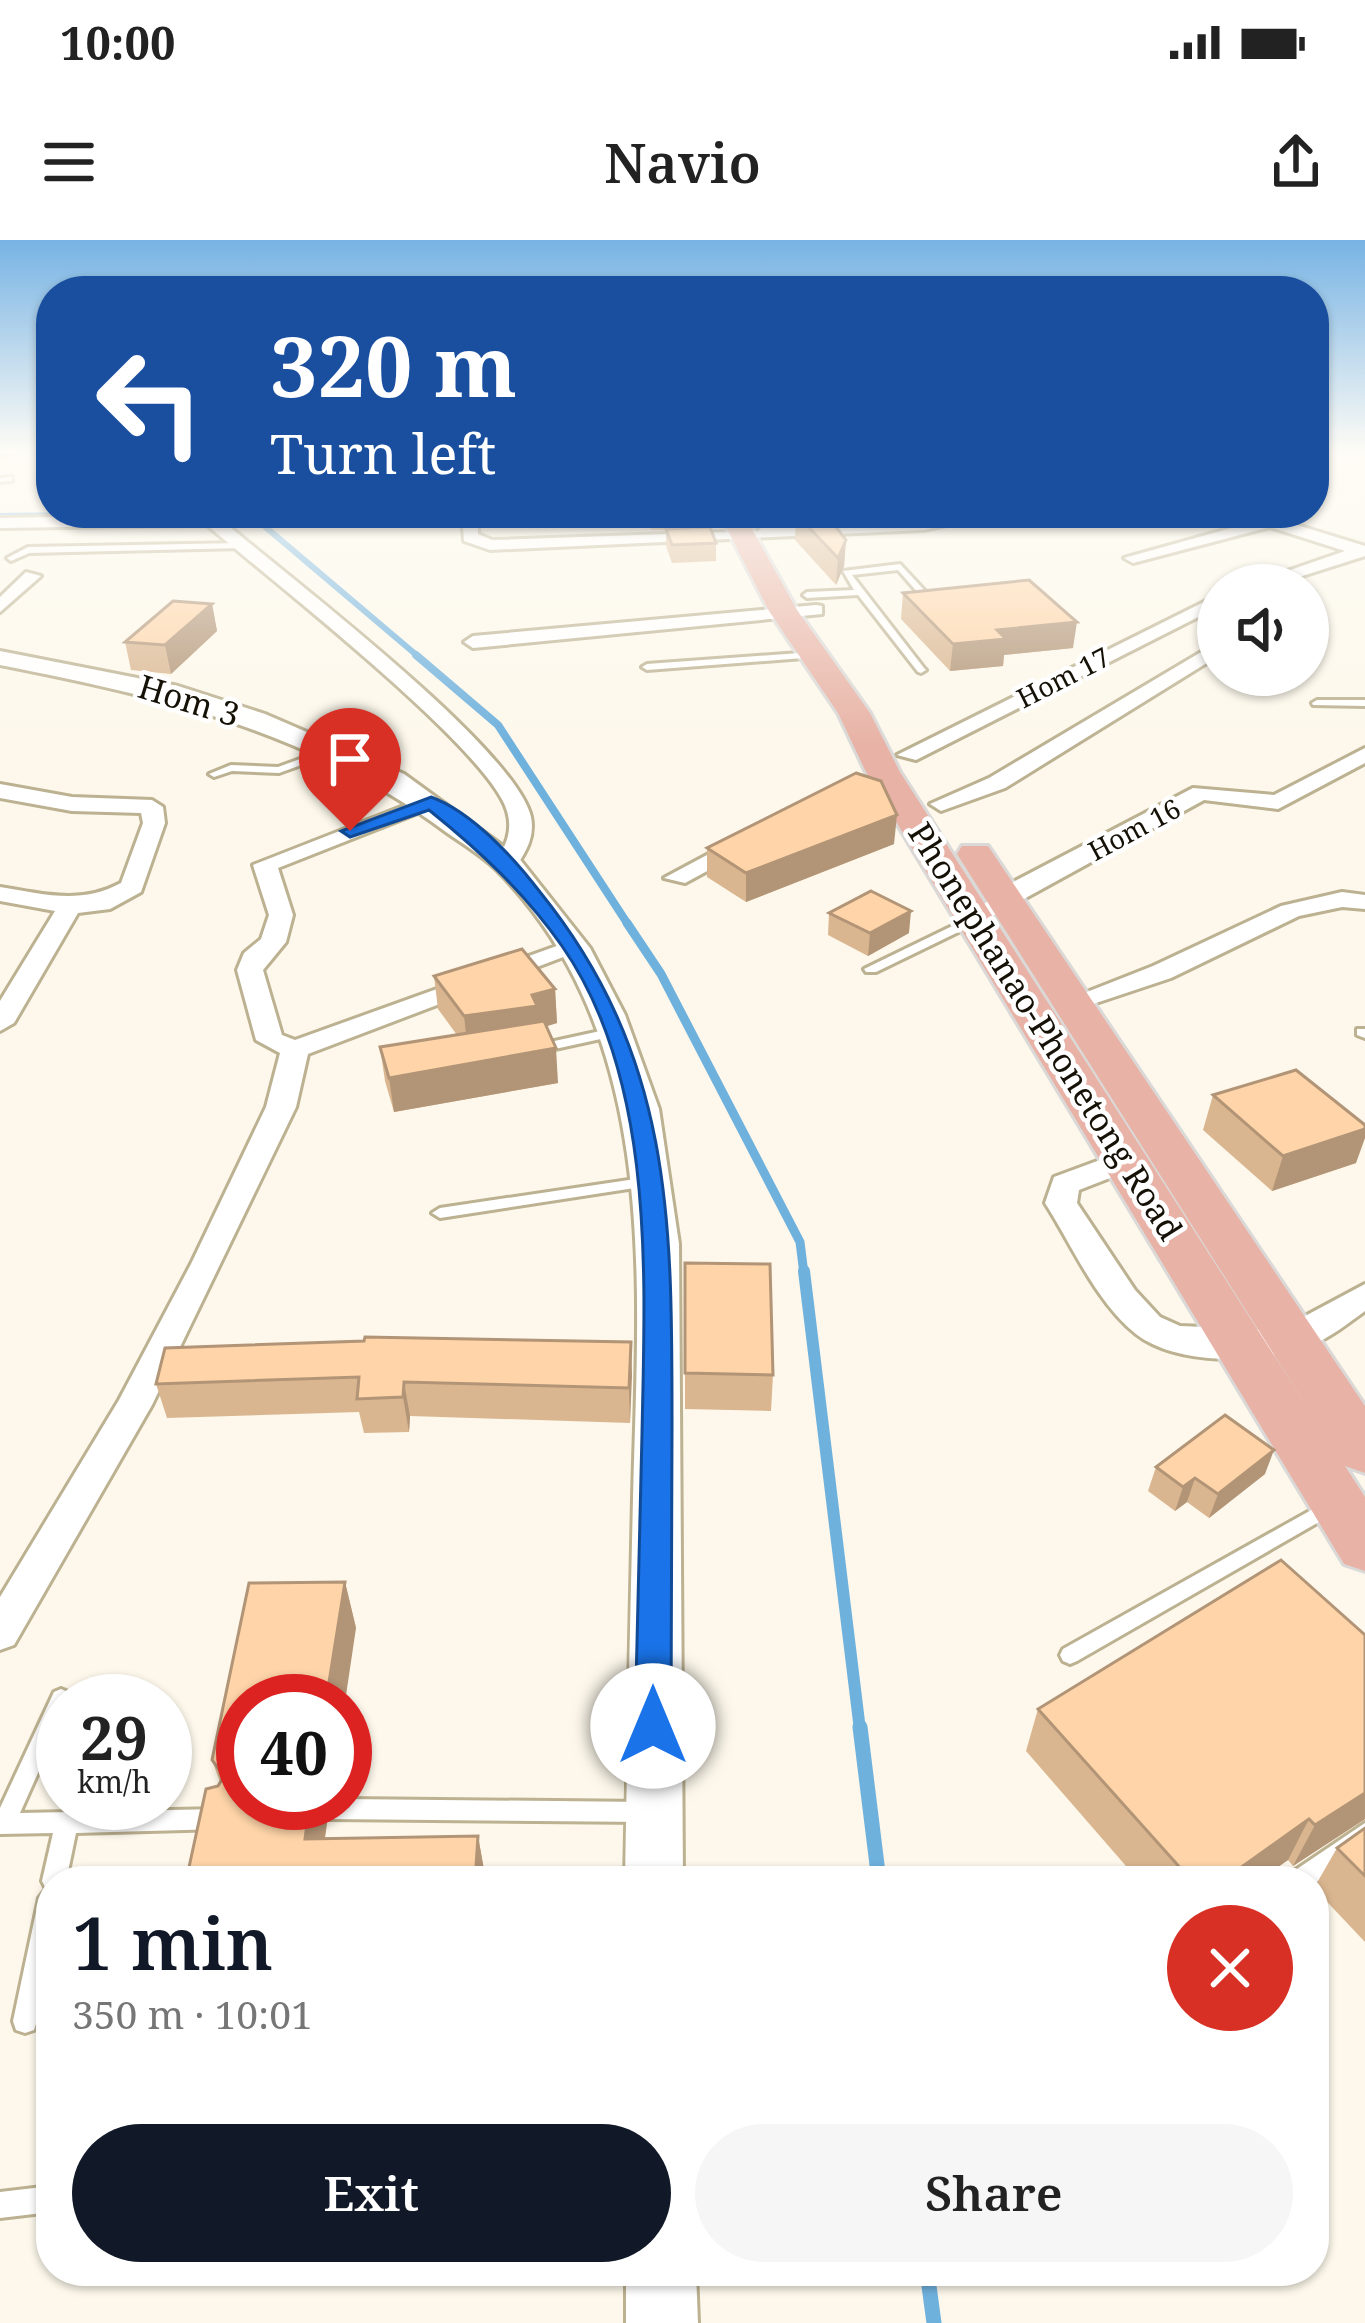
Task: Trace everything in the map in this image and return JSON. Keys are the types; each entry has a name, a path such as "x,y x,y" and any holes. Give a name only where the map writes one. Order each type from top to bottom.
{"main road":[{"name":"Phonephanao-Phonetong Road","path":"768,549 867,712 884,770 1072,1003 1365,1451"},
{"name":"Phonephanao-Phonetong Road","path":"802,606 813,655 867,712"},
{"name":"Phonephanao-Phonetong Road","path":"884,770 941,804 991,908 1127,1160 1365,1547"}],"street":[{"path":"244,549 464,737 496,774 525,822 524,843 507,863"},
{"path":"1132,558 1166,549"},
{"path":"1322,564 1363,551"},
{"path":"0,607 32,576"},
{"path":"472,641 802,606"},
{"name":"Hom 17","path":"884,770 1197,611"},
{"name":"Hom 3","path":"0,658 169,691 256,720 431,802 507,863 574,948 614,1032 640,1109 659,1244 654,1866"},
{"path":"941,804 997,783 1197,661"},
{"name":"Hom 16","path":"991,908 1202,794 1278,802 1364,756"},
{"path":"0,791 72,804 152,807 154,823 132,886 101,904 70,906 0,894"},
{"path":"431,802 265,865 281,915 273,943 253,958 250,970 270,1040 295,1049 574,948"},
{"path":"676,878 764,835"},
{"path":"1072,1003 1163,972 1332,898 1365,902"},
{"path":"0,1023 70,906"},
{"path":"0,1633 134,1405 207,1264 281,1107 295,1049"},
{"path":"1127,1160 1078,1174 1064,1184 1061,1203 1152,1329 1177,1338 1241,1345 1293,1339 1361,1305"},
{"path":"661,2286 662,2323"}],"lane":[{"path":"11,558 28,550 70,549"},
{"path":"921,670 845,573 900,567 936,608"},
{"path":"802,606 858,592"},
{"path":"915,610 956,606"},
{"path":"874,614 894,612"},
{"path":"647,667 813,655"},
{"path":"1317,704 1365,703"},
{"path":"214,774 231,768 279,770 326,752"},
{"path":"871,969 991,908"},
{"path":"510,1055 614,1032"},
{"path":"440,1214 650,1181"},
{"path":"1070,1655 1337,1502"},
{"path":"36,1751 2,1824 36,1823"},
{"path":"372,1810 652,1813"},
{"path":"58,1866 65,1830"},
{"path":"1320,1866 1365,1834"},
{"path":"25,2021 36,1969"},
{"path":"0,2205 36,2201"}],"building":[{"path":"1029,580 1077,622 997,630 1006,639 953,644 903,593"},
{"path":"173,601 212,604 165,645 125,642"},
{"path":"856,773 881,781 897,815 746,873 707,848"},
{"path":"871,891 911,911 870,933 829,913"},
{"path":"522,949 555,989 532,995 537,1006 464,1016 434,976"},
{"path":"544,1021 556,1048 389,1078 380,1047"},
{"path":"1296,1070 1365,1129 1283,1156 1213,1095"},
{"path":"685,1263 770,1264 773,1375 685,1373"},
{"path":"365,1337 631,1342 629,1388 404,1382 403,1397 357,1399 359,1377 156,1384 165,1348 364,1341"},
{"path":"1225,1415 1274,1450 1218,1494 1195,1478 1183,1487 1156,1467"},
{"path":"1281,1560 1365,1635 1365,1793 1315,1825 1309,1819 1243,1866 1179,1866 1038,1709"},
{"path":"345,1582 330,1674 230,1674 249,1583"},
{"path":"216,1786 216,1830 306,1830 305,1839 478,1836 476,1866 189,1866 206,1789"},
{"path":"1365,1828 1365,1876 1337,1848"}],"waterway":[{"path":"292,549 420,658"},
{"path":"416,655 498,725 629,926"},
{"path":"629,926 661,974 800,1242 804,1274"},
{"path":"804,1271 860,1730"},
{"path":"860,1727 877,1866"},
{"path":"929,2286 934,2323"}],"route":[{"path":"350,831 431,802 507,863 574,948 608,1015 640,1109 659,1244 653,1726"}]}
